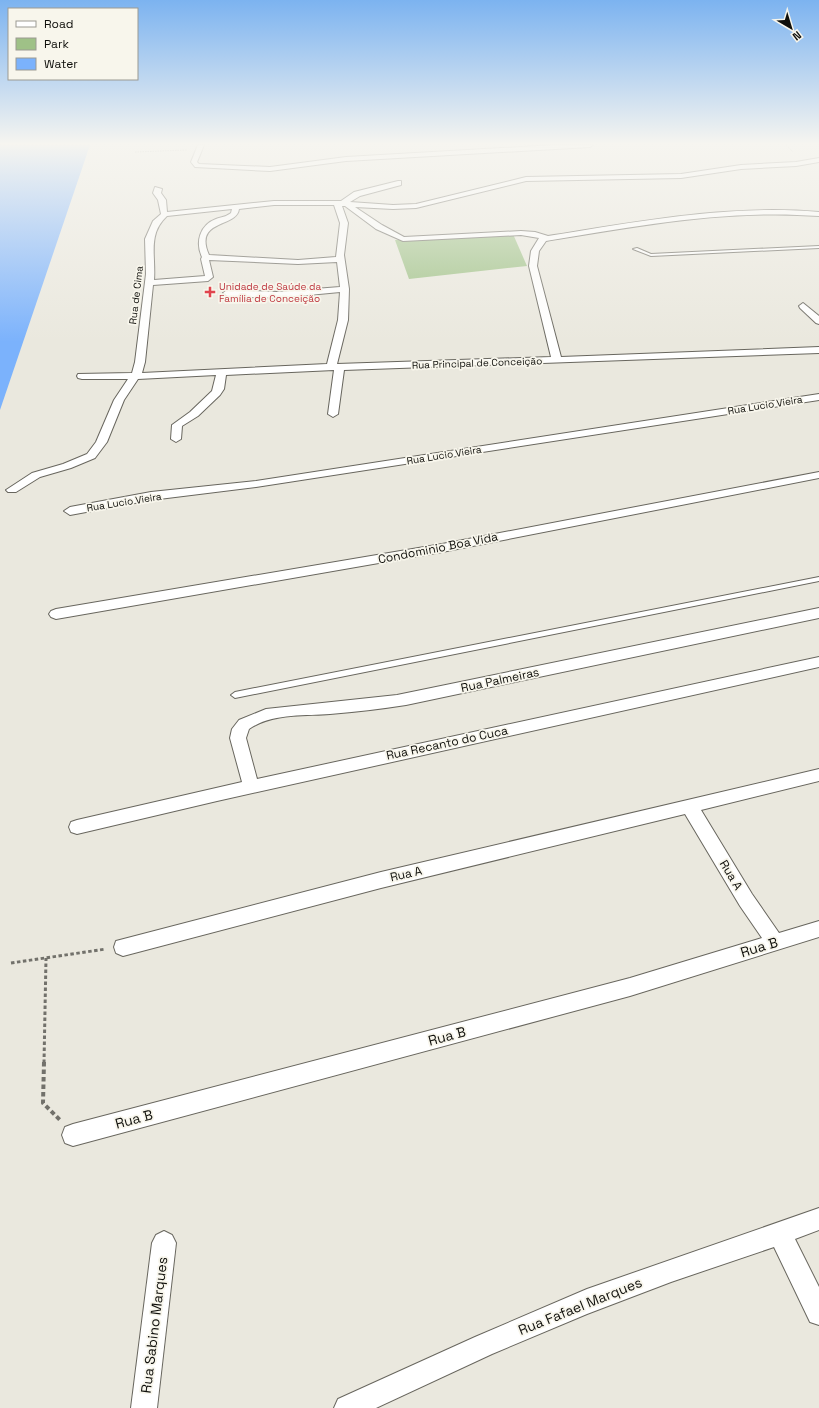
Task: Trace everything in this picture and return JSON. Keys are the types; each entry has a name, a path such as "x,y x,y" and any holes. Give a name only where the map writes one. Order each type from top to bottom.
{"street":[{"path":"162,211 165,214 194,211"},
{"path":"149,283 206,279 208,277 205,262 207,258 201,246 203,235 215,222 233,216 237,211"},
{"path":"333,414 335,367 343,320 345,289 341,259 344,223 342,211"},
{"path":"351,211 387,232 397,237 407,239 521,233 535,234 546,238"},
{"path":"557,360 533,266 535,251 540,242 546,238 608,230 662,220 751,212 782,211 819,214"},
{"name":"Rua de Cima","path":"12,490 36,475 67,466 91,456 103,437 119,400 135,376 140,362 151,265 149,238 157,221 165,214"},
{"path":"207,258 298,262 341,259"},
{"path":"227,293 270,295 345,289"},
{"path":"803,306 819,321"},
{"name":"Rua Principal de Conceição","path":"82,376 135,376 335,367 819,350"},
{"path":"176,439 177,425 194,414 219,389 221,372"},
{"name":"Rua Lucio Vieira","path":"70,510 151,496 256,484 819,397"},
{"name":"Condominio Boa Vida","path":"56,614 442,548 819,475"},
{"name":"Rua Palmeiras","path":"251,786 238,738 239,732 241,727 246,723 264,716 400,701 819,613"},
{"name":"Rua Recanto do Cuca","path":"77,827 251,786 819,662"},
{"name":"Rua A","path":"123,947 381,880 819,775"},
{"name":"Rua A","path":"690,807 746,900 775,942"},
{"name":"Rua B","path":"73,1135 630,987 819,929"},
{"name":"Rua Fafael Marques","path":"347,1408 461,1354 622,1288 780,1234 819,1218"},
{"path":"780,1234 819,1313"},
{"name":"Rua Sabino Marques","path":"144,1408 164,1243"}],"lane":[{"path":"635,249 651,255 819,247"},
{"path":"235,695 819,579"}],"path":[{"path":"11,963 123,947"},
{"path":"46,958 43,1103 73,1135"}],"green space":[{"path":"513,234 527,266 409,279 395,240"}],"water":[{"path":"0,211 68,211 0,410"}],"place":[{"name":"Unidade de Saúde da Família de Conceição","path":"210,292"}]}
